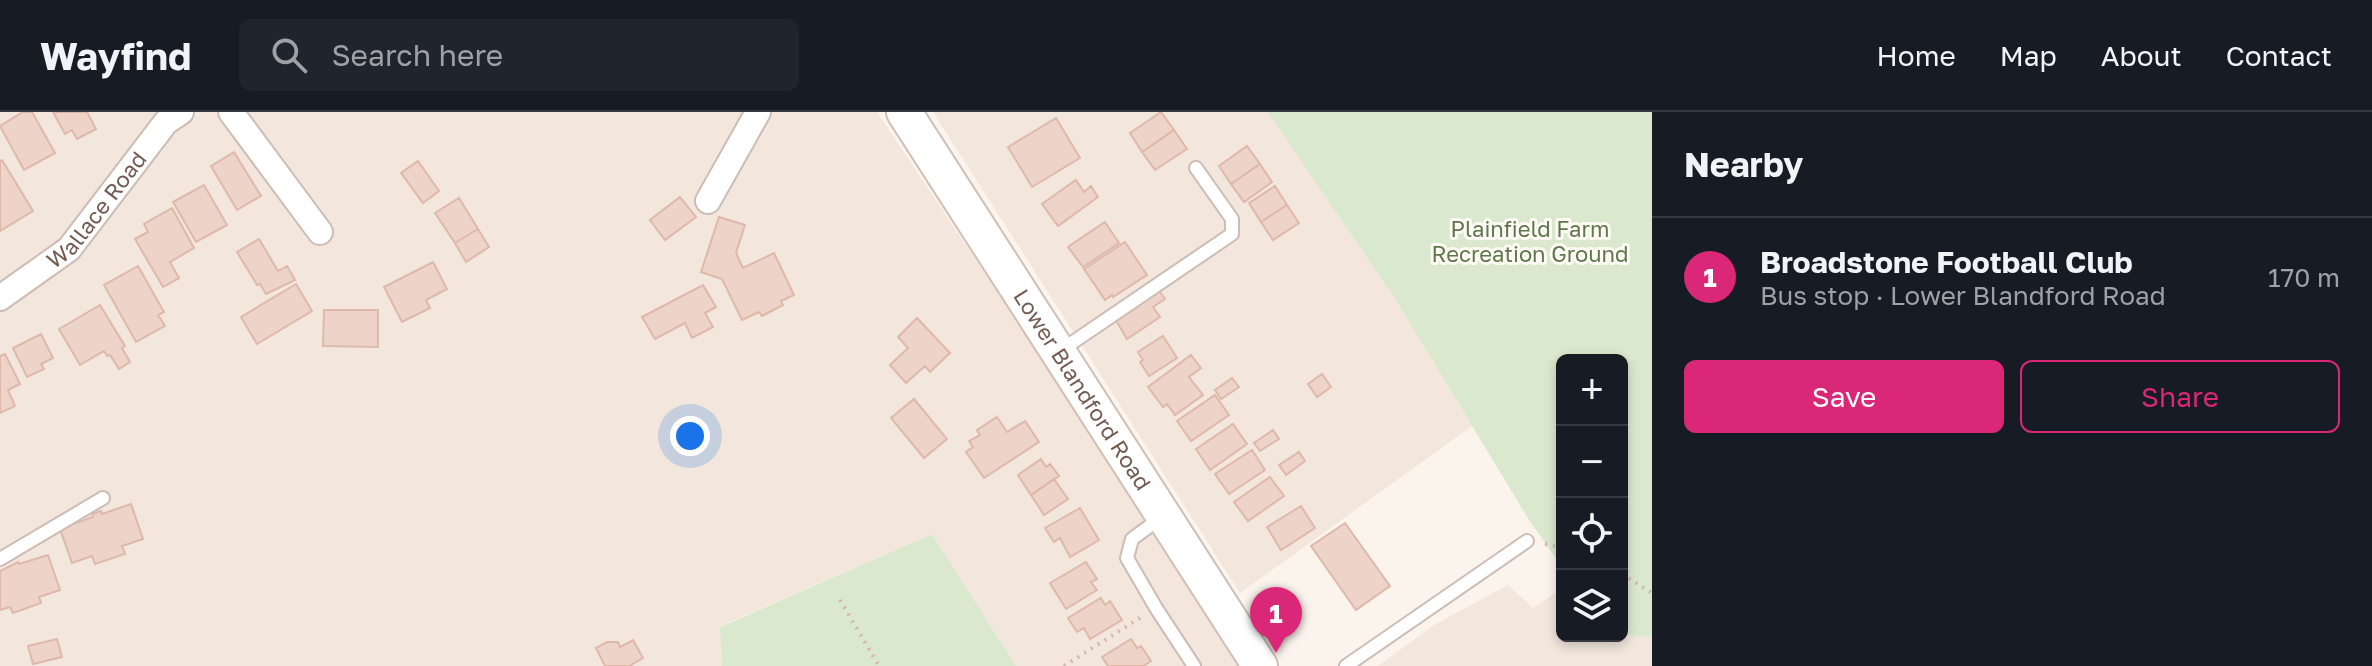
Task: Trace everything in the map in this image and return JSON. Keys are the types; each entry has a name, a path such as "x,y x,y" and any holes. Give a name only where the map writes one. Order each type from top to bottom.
{"main road":[{"name":"Lower Blandford Road","path":"904,112 1260,666"}],"street":[{"name":"Wallace Road","path":"0,298 69,249 166,122 181,112"},
{"path":"231,112 320,232"},
{"path":"708,201 758,112"}],"lane":[{"path":"1057,352 1232,234 1232,219 1196,168"},
{"path":"0,559 103,498"},
{"path":"1162,517 1132,539 1127,558 1194,666"},
{"path":"1346,666 1527,541"}],"path":[{"path":"1628,578 1652,593"},
{"path":"840,600 879,666"},
{"path":"1064,666 1156,608"}],"shaded area":[{"path":"0,112 877,112 1247,666 1016,666 932,534 720,626 722,666 0,666"},
{"path":"933,112 1271,112 1396,300 1472,426 1240,593"},
{"path":"1508,585 1533,608 1556,592 1556,642 1628,642 1628,635 1652,638 1652,666 1378,666 1434,625"}],"green space":[{"name":"Plainfield Farm Recreation Ground","path":"1268,112 1652,112 1652,638 1628,635 1628,354 1556,354 1556,558 1529,520 1396,300"},
{"path":"932,534 1016,666 722,666 720,627"}],"building":[{"path":"23,112 32,112 55,153 24,170 0,126"},
{"path":"53,112 87,112 96,129 77,139 72,130 65,134"},
{"path":"1161,112 1174,130 1142,152 1130,133"},
{"path":"1056,118 1080,158 1032,187 1008,147"},
{"path":"1174,130 1187,149 1155,170 1142,152"},
{"path":"1247,146 1260,164 1231,184 1219,166"},
{"path":"234,152 261,196 237,210 211,166"},
{"path":"0,161 33,211 0,231"},
{"path":"418,161 439,191 423,203 401,173"},
{"path":"1260,164 1272,182 1244,202 1231,184"},
{"path":"1076,180 1084,192 1091,186 1098,197 1058,226 1042,204"},
{"path":"204,185 227,225 196,242 173,202"},
{"path":"1275,186 1287,205 1261,222 1249,203"},
{"path":"680,197 696,217 665,240 650,220"},
{"path":"459,198 478,229 455,243 435,213"},
{"path":"1287,205 1299,223 1273,240 1261,222"},
{"path":"172,208 194,248 170,262 179,278 163,287 135,239 148,232 144,224"},
{"path":"719,217 745,225 736,253 743,268 774,253 794,295 781,301 783,305 762,316 759,312 742,320 722,279 701,272"},
{"path":"1105,222 1119,243 1083,267 1068,247"},
{"path":"478,229 489,247 466,262 455,243"},
{"path":"259,239 278,271 287,266 295,280 266,294 237,252"},
{"path":"1125,242 1147,275 1105,300 1084,269"},
{"path":"433,262 447,289 426,300 430,308 402,322 384,287"},
{"path":"138,266 164,312 158,315 165,326 136,342 104,285"},
{"path":"296,284 312,311 257,344 241,317"},
{"path":"703,285 716,307 705,313 713,327 692,338 685,323 655,339 642,317"},
{"path":"1157,287 1165,299 1153,307 1160,317 1127,339 1114,317"},
{"path":"100,305 125,346 122,348 130,362 119,369 104,351 80,365 59,329"},
{"path":"324,310 378,310 378,347 323,346"},
{"path":"917,318 950,353 930,372 925,366 906,383 890,365 908,348 898,337"},
{"path":"41,334 53,358 41,364 44,369 27,377 13,348"},
{"path":"1163,336 1177,358 1149,376 1138,352"},
{"path":"5,354 20,384 8,390 15,406 0,413 0,356"},
{"path":"1191,355 1201,368 1189,377 1203,395 1175,415 1167,404 1163,407 1148,387"},
{"path":"1322,374 1331,387 1317,397 1308,384"},
{"path":"1232,378 1239,387 1221,399 1215,390"},
{"path":"1215,395 1229,415 1191,441 1177,421"},
{"path":"914,399 947,439 924,458 891,418"},
{"path":"997,417 1007,432 1025,421 1039,442 984,478 966,452 973,447 969,441 980,435 977,430"},
{"path":"1233,424 1247,444 1210,470 1196,449"},
{"path":"1273,430 1279,439 1260,451 1254,443"},
{"path":"1252,450 1265,470 1229,494 1215,474"},
{"path":"1299,452 1305,461 1286,475 1279,465"},
{"path":"1041,459 1046,467 1050,464 1059,476 1031,495 1018,475"},
{"path":"1270,477 1284,496 1248,521 1234,502"},
{"path":"1054,479 1068,499 1044,515 1031,495"},
{"path":"131,504 143,539 122,546 125,554 95,564 92,556 72,563 60,529 93,517 92,514 101,511 102,514"},
{"path":"1301,506 1315,528 1281,550 1267,527"},
{"path":"1080,508 1099,540 1070,557 1060,538 1054,542 1045,528"},
{"path":"1345,523 1390,586 1356,610 1311,546"},
{"path":"48,555 60,590 39,597 41,603 13,613 10,607 0,610 0,571 18,562"},
{"path":"1086,562 1097,579 1091,582 1097,590 1066,609 1050,583"},
{"path":"1101,598 1105,605 1110,601 1122,620 1090,639 1084,628 1077,632 1068,618"},
{"path":"57,639 62,657 33,664 28,646"},
{"path":"1131,639 1137,648 1141,646 1151,661 1143,666 1108,666 1102,657"},
{"path":"633,640 643,658 629,666 605,666 596,648 607,642 618,642 620,647"}],"place":[{"name":"Broadstone Football Club","path":"1276,653"}]}
